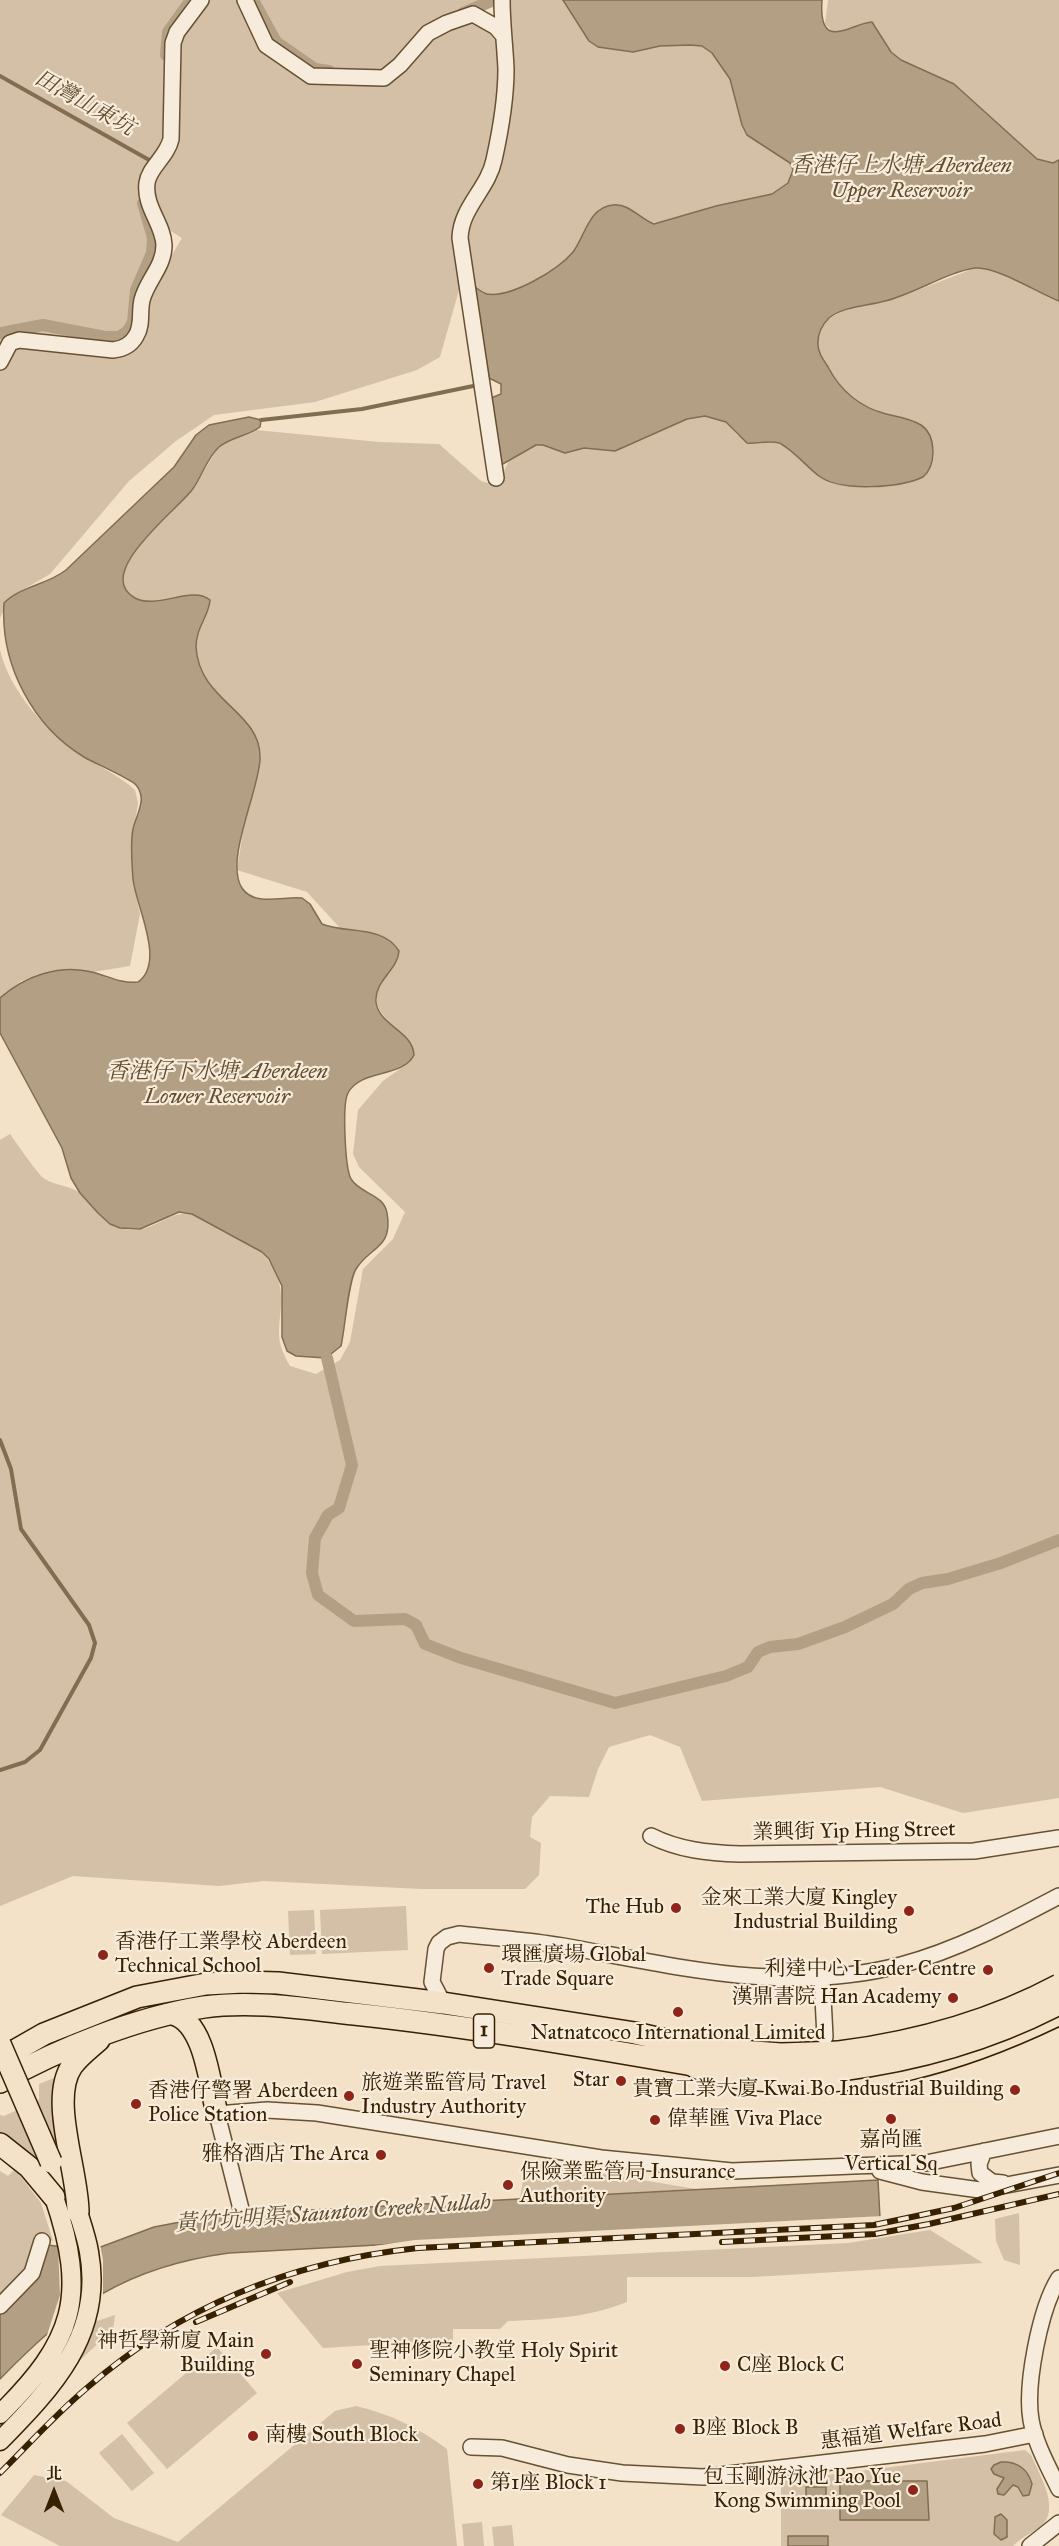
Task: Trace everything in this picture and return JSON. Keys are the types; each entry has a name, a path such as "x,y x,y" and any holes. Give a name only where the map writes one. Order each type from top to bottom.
{"highway":[{"name":"1","path":"2,2073 76,2044 173,2014 236,2005 280,2006 420,2021 687,2064 709,2063 780,2073 835,2053 882,2046 963,2026 1010,2008 1058,1982"},
{"name":"1","path":"2,2073 44,2034 137,1997 206,1984 278,1983 443,2003 677,2040 701,2048 781,2054 924,2056 988,2037 1059,2004"},
{"path":"199,2039 213,2018 236,2005"},
{"path":"173,2014 185,2018 199,2039 217,2114"},
{"path":"78,2212 78,2190 62,2101 66,2077 73,2065 104,2036"},
{"path":"0,2044 56,2191"},
{"path":"6,2147 78,2212"}],"main road":[{"path":"677,2040 704,2038 798,2044 880,2037 982,2016 1058,1982"},
{"path":"687,2064 707,2075 770,2083 858,2080 911,2071 978,2053 1059,2016"},
{"path":"0,2414 43,2369 58,2342 69,2310 72,2264 56,2191"},
{"path":"0,2440 54,2384 69,2361 82,2331 90,2297 91,2266 78,2212"}],"street":[{"path":"0,362 10,343 19,340 113,350 125,347 136,337 140,326 143,298 159,266 164,249 161,232 149,208 146,187 149,175 165,154 171,139 173,43 179,29 201,0"},
{"path":"247,4 267,45 304,72 311,76 372,79 389,75 428,33 447,23 502,4 505,75 494,159 492,169 460,225 496,478"},
{"path":"473,14 496,27 502,34"},
{"name":"業興街 Yip Hing Street","path":"651,1836 673,1846 716,1854 974,1851 1059,1838"},
{"path":"443,2003 432,1982 436,1949 439,1943 447,1937 459,1934 561,1946 719,1974 776,1979 822,1978 901,1965 939,1953 975,1939 1059,1896"},
{"path":"822,1978 835,2053"},
{"path":"1058,1982 1059,2011"},
{"path":"241,2209 217,2114 267,2110 317,2113 601,2158 699,2170 764,2171 942,2161 1059,2136"},
{"path":"984,2151 979,2169 984,2179 1012,2184"},
{"path":"942,2161 941,2174 946,2185"},
{"path":"865,2167 980,2190 1059,2175"},
{"path":"0,2306 32,2273 42,2241"},
{"path":"1059,2278 1045,2309 1030,2385 1031,2421 1059,2489"},
{"name":"惠福道 Welfare Road","path":"471,2447 502,2448 568,2464 622,2473 704,2476 1018,2439 1035,2434"},
{"path":"1030,2546 1056,2529"}],"shaded area":[{"path":"0,0 485,0 470,7 472,17 491,28 505,0 563,0 589,41 598,47 633,52 660,46 690,45 702,46 713,53 730,79 742,125 790,163 794,170 788,183 772,194 716,206 660,223 648,222 625,206 602,213 591,220 575,249 565,260 544,275 519,288 495,295 486,294 461,283 440,357 417,370 315,402 214,415 176,441 129,481 50,574 9,598 0,618","holes":["161,225 182,238 163,270 145,263 151,246 148,228"]},
{"path":"828,0 1059,0 1059,160 1054,163 1037,159 954,84 901,60 891,52 875,25 868,22 849,31 832,31 825,24"},
{"path":"975,268 997,272 1059,301 1059,1798 963,1813 880,1787 702,1801 680,1747 650,1735 609,1747 598,1769 589,1797 550,1796 532,1817 530,1837 541,1843 539,1875 525,1889 421,1889 264,1881 219,1886 73,1876 0,1906 0,1140 10,1134 41,1176 79,1192 116,1226 125,1229 143,1229 170,1217 185,1213 193,1214 254,1246 275,1270 280,1286 279,1336 285,1357 290,1366 316,1374 340,1360 350,1342 363,1269 393,1239 405,1212 359,1167 353,1154 358,1110 383,1081 408,1063 408,1040 383,1015 378,1006 377,997 396,945 368,932 340,928 307,892 237,870 245,819 258,771 248,723 222,701 200,668 196,649 197,633 202,619 157,601 146,603 134,598 124,588 122,576 136,548 193,490 217,449 234,438 256,430 379,442 439,444 481,481 491,484 500,479 510,459 530,446 543,445 565,453 584,448 615,451 687,419 705,416 726,422 737,435 755,444 773,442 785,446 821,478 837,484 881,485 930,464 932,440 928,431 912,420 883,413 860,403 846,392 828,368 818,348 819,331 829,319 844,310 905,295"},
{"path":"0,650 12,681 43,722 68,745 135,790 138,803 131,847 133,881 140,914 130,966 93,972 78,970 21,981 0,998"},
{"path":"406,1906 408,1950 322,1954 320,1910"},
{"path":"314,1910 316,1954 290,1955 288,1911"},
{"path":"59,2076 54,2094 53,2111 62,2146 51,2148 37,2161 30,2154 0,2140 0,2115 4,2116 39,2100 39,2084"},
{"path":"526,2161 696,2189 520,2199"},
{"path":"15,2169 41,2203 53,2241 39,2236 31,2264 0,2299 0,2171 8,2176"},
{"path":"1019,2213 1020,2265 1004,2260 996,2241 995,2219"},
{"path":"930,2230 983,2263 754,2277 627,2277 627,2302 612,2307 569,2317 508,2321 500,2329 453,2329 453,2359 390,2344 323,2348 277,2293 347,2272 380,2266 848,2243"},
{"path":"115,2315 113,2330 56,2382 0,2439 0,2403 79,2327"},
{"path":"217,2347 257,2393 167,2469 127,2423"},
{"path":"356,2406 404,2423 447,2449 457,2546 60,2546 1,2515 34,2475 66,2481 114,2518 178,2542 335,2411"},
{"path":"122,2434 154,2473 132,2491 99,2453"},
{"name":"包玉剛游泳池 Pao Yue Kong Swimming Pool","path":"1025,2450 1031,2455 1046,2489 1048,2516 1037,2529 1013,2546 781,2546 781,2481"},
{"path":"482,2522 484,2546 464,2546 462,2524"},
{"path":"512,2525 514,2546 494,2546 492,2527"}],"water":[{"name":"香港仔上水塘 Aberdeen Upper Reservoir","path":"563,0 822,0 822,16 825,26 831,31 838,32 872,22 891,52 901,60 954,84 1037,159 1053,163 1059,160 1059,301 1005,275 975,268 953,274 896,298 842,311 829,318 821,329 818,339 819,352 838,383 852,397 877,411 913,421 926,430 933,450 931,465 923,477 900,484 870,487 829,481 819,476 783,445 771,442 747,443 726,422 705,416 687,419 615,451 584,448 565,453 543,445 536,445 501,465 491,398 501,394 501,384 489,378 475,287 486,294 508,292 546,274 573,252 588,223 598,211 605,207 624,206 654,224 716,206 772,194 788,183 793,170 790,163 747,135 742,125 730,79 712,53 702,46 690,45 660,46 633,52 598,47 589,41"},
{"name":"香港仔下水塘 Aberdeen Lower Reservoir","path":"249,417 261,420 260,427 219,447 207,462 192,490 142,542 130,559 124,574 124,587 135,598 144,601 194,595 210,600 197,640 200,666 218,694 251,729 258,743 260,759 237,861 242,888 247,894 262,899 302,898 310,904 322,924 384,937 399,951 395,964 379,988 376,1002 383,1017 408,1040 414,1055 401,1067 371,1076 354,1085 348,1093 345,1110 346,1150 351,1179 360,1188 377,1198 385,1207 387,1234 379,1246 362,1261 353,1275 341,1346 326,1358 296,1356 287,1351 282,1337 282,1286 269,1259 262,1252 192,1214 179,1212 140,1229 120,1228 110,1224 98,1213 80,1193 71,1178 62,1148 0,1033 0,998 20,984 43,974 67,970 92,972 120,981 138,982 146,973 150,948 133,879 132,841 133,829 140,809 140,791 133,782 84,757 66,744 36,712 14,672 4,626 4,603 18,593 66,570 174,467 196,435 209,425"},
{"name":"黃竹坑明渠 Staunton Creek Nullah","path":"878,2180 880,2218 229,2253 192,2259 159,2268 102,2294 51,2330 0,2379 0,2313 31,2285 48,2245 90,2251 154,2227 217,2215"},
{"path":"1001,2462 1012,2463 1025,2470 1032,2484 1029,2495 1023,2496 1018,2487 1013,2485 1004,2495 998,2494 997,2489 1004,2478 994,2474 991,2469"},
{"path":"840,2481 927,2481 929,2520 840,2520"},
{"path":"806,2487 826,2487 826,2506 806,2506"},
{"path":"1001,2514 1007,2520 1007,2537 1001,2540 994,2534 995,2517"},
{"path":"788,2536 828,2536 828,2546 788,2546"}],"pier":[{"path":"883,2216 880,2221 347,2250 415,2240"},
{"path":"58,2244 90,2248 100,2244 103,2260 103,2295 65,2320 46,2338 60,2295"}],"waterway":[{"path":"166,55 168,32 191,0"},
{"path":"253,0 276,42 315,69 329,71"},
{"path":"463,13 494,0"},
{"name":"田灣山東坑","path":"0,76 151,161"},
{"path":"0,333 43,325 105,337 119,337 128,331 133,322 136,290 152,253 153,238 143,203"},
{"path":"261,420 362,409 478,385"},
{"path":"327,1358 352,1465 339,1508 328,1515 315,1538 312,1573 318,1595 354,1621 405,1619 416,1625 425,1644 461,1658 615,1703 726,1676 748,1667 758,1652 770,1647 798,1644 845,1627 893,1604 909,1589 922,1583 948,1579 1001,1563 1059,1540"},
{"path":"0,1440 11,1469 21,1529 89,1625 95,1643 91,1658 40,1750 25,1762 0,1770"}],"railway":[{"path":"0,2473 54,2418 124,2358 201,2310 284,2276 372,2254 418,2248 874,2225 954,2208 1059,2173"},
{"path":"722,2242 875,2234 1059,2194"},
{"path":"196,2322 290,2282"}],"place":[{"name":"The Hub","path":"676,1908"},
{"name":"金來工業大廈 Kingley Industrial Building","path":"909,1911"},
{"name":"香港仔工業學校 Aberdeen Technical School","path":"103,1955"},
{"name":"環匯廣場 Global Trade Square","path":"489,1968"},
{"name":"利達中心 Leader Centre","path":"988,1970"},
{"name":"漢鼎書院 Han Academy","path":"953,1998"},
{"name":"Natnatcoco International Limited","path":"678,2012"},
{"name":"Star","path":"621,2081"},
{"name":"貴寶工業大廈 Kwai Bo Industrial Building","path":"1015,2090"},
{"name":"旅遊業監管局 Travel Industry Authority","path":"349,2096"},
{"name":"香港仔警署 Aberdeen Police Station","path":"136,2104"},
{"name":"嘉尚匯 Vertical Sq","path":"891,2119"},
{"name":"偉華匯 Viva Place","path":"655,2120"},
{"name":"雅格酒店 The Arca","path":"381,2155"},
{"name":"保險業監管局 Insurance Authority","path":"508,2185"},
{"name":"神哲學新廈 Main Building","path":"266,2354"},
{"name":"聖神修院小教堂 Holy Spirit Seminary Chapel","path":"357,2364"},
{"name":"C座 Block C","path":"725,2366"},
{"name":"B座 Block B","path":"680,2429"},
{"name":"南樓 South Block","path":"253,2436"},
{"name":"第1座 Block 1","path":"478,2484"},
{"name":"包玉剛游泳池 Pao Yue Kong Swimming Pool","path":"913,2490"}]}
